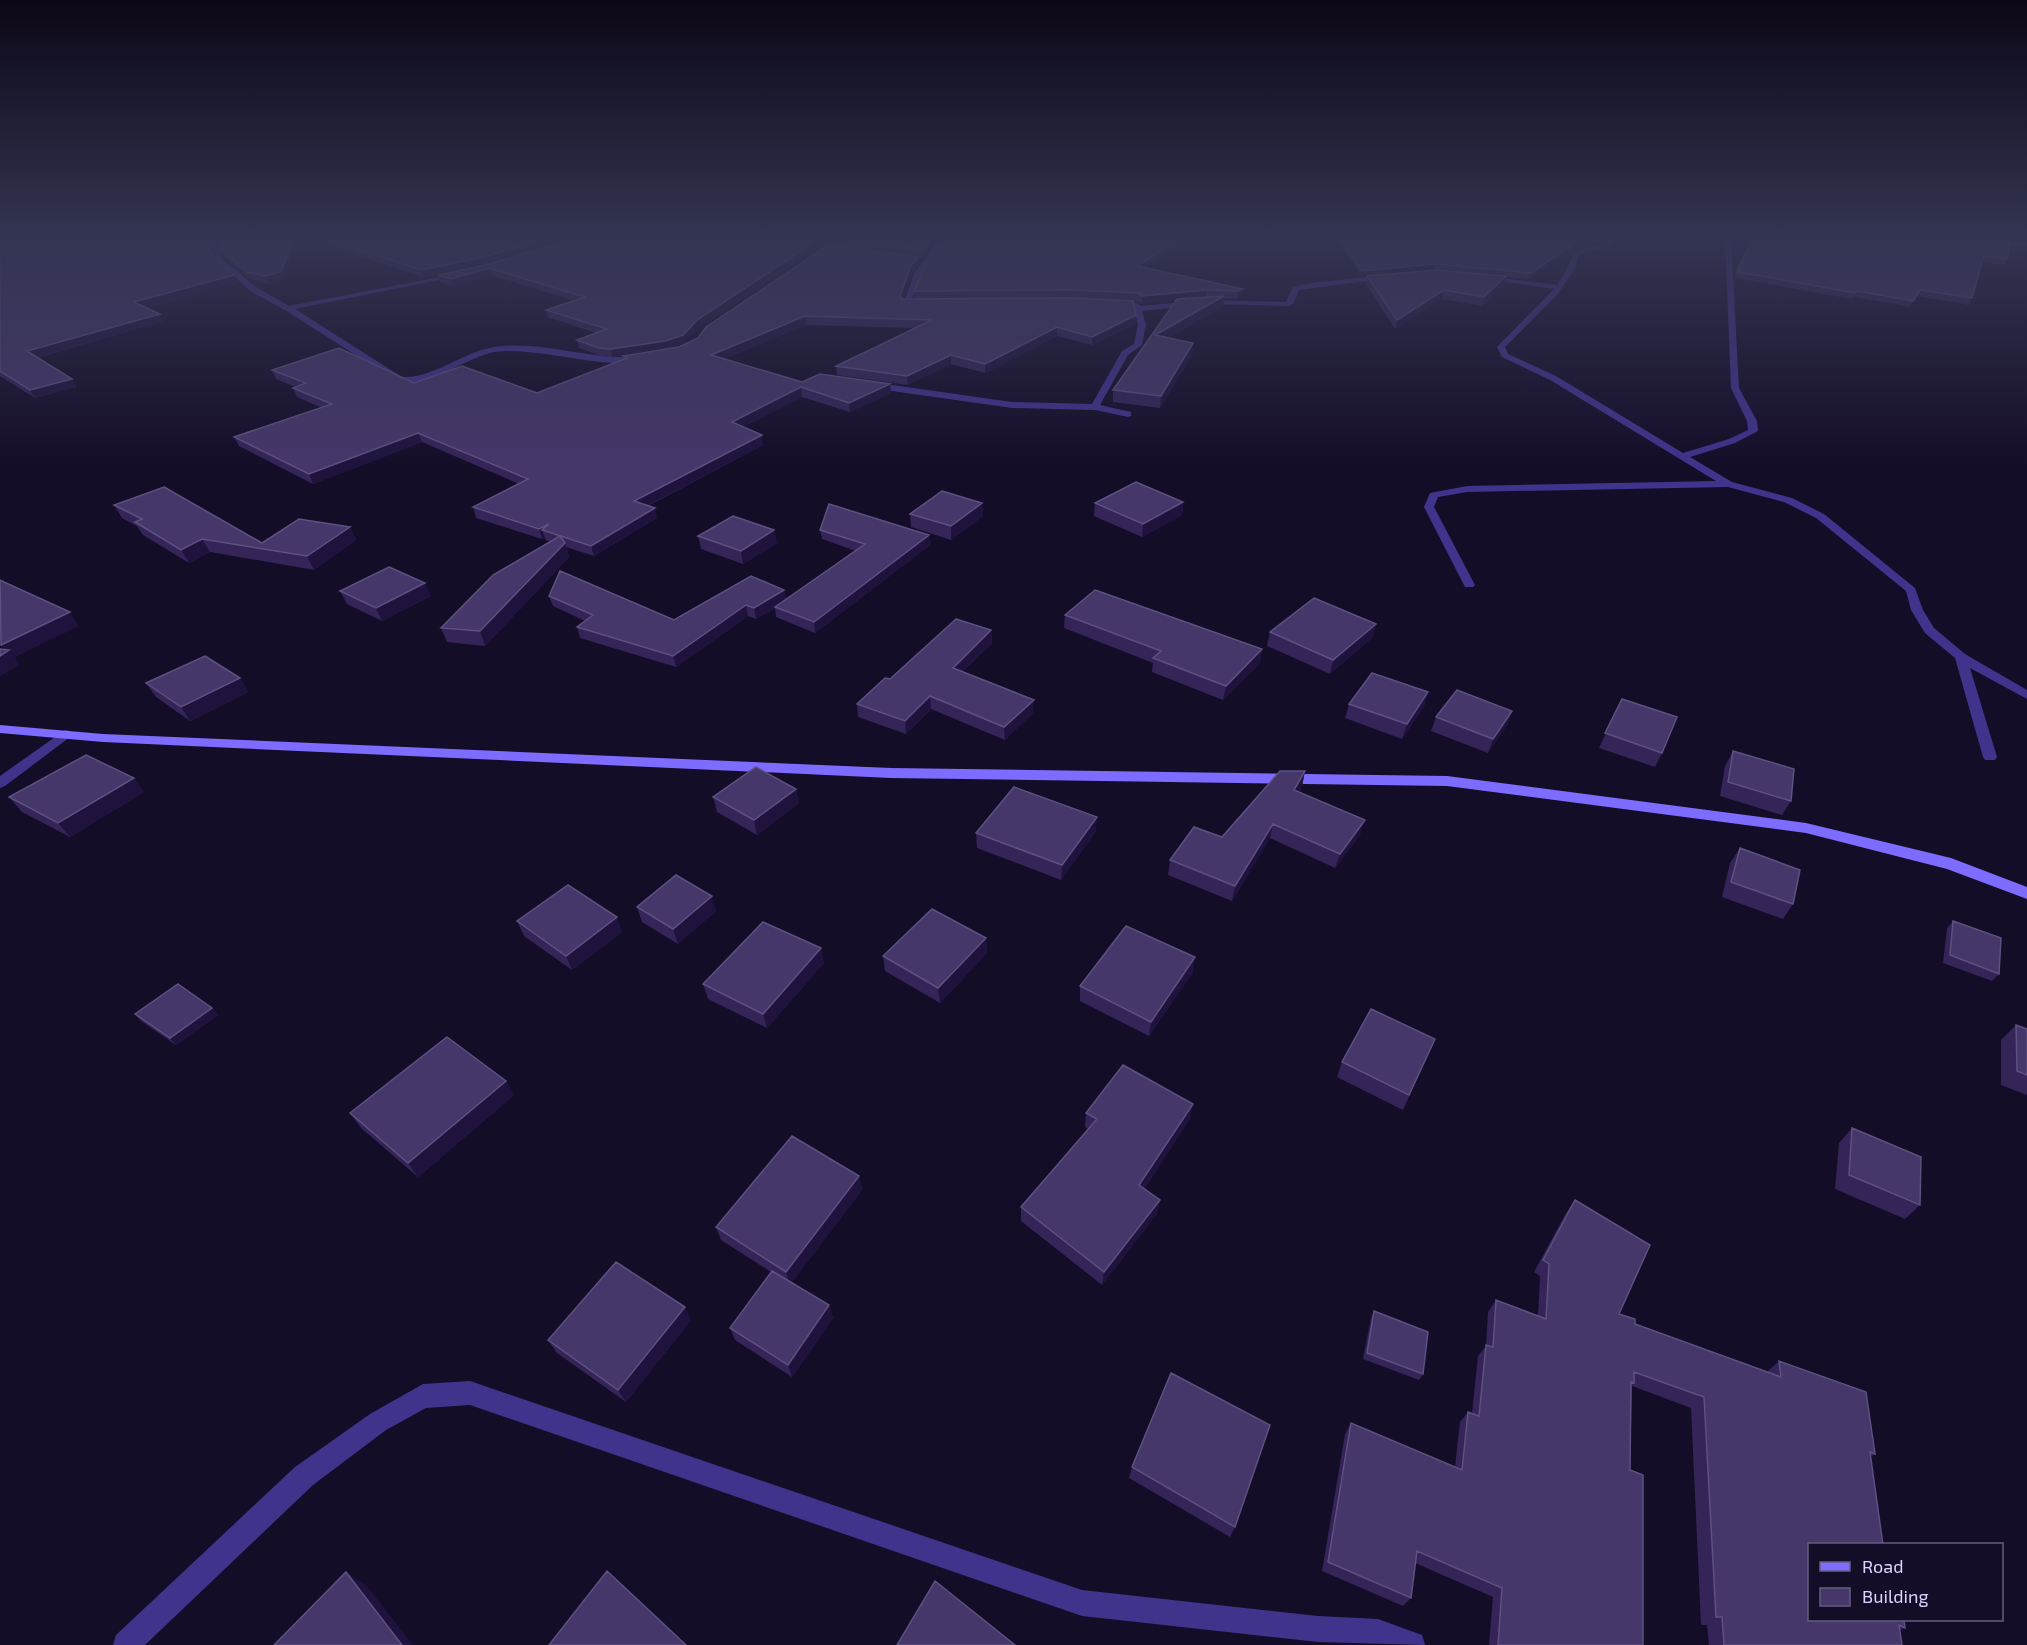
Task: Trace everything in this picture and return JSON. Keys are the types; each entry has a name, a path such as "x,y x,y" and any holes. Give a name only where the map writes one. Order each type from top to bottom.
{"main road":[{"path":"0,729 64,734 891,773 1447,781 1806,828 1951,864 2027,893"}],"street":[{"path":"297,314 383,367 394,377 403,380 428,374 489,351 510,348 535,348 600,361 617,362 645,358"},
{"path":"1095,407 1125,353 1138,345 1142,325 1139,314"},
{"path":"1538,314 1501,346 1504,355 1553,378 1728,484"},
{"path":"1682,456 1732,441 1753,431 1752,421 1735,388 1732,314"},
{"path":"866,384 1012,405 1095,407 1128,414"},
{"path":"1469,585 1429,507 1434,495 1467,489 1728,484 1788,500 1820,516 1911,590 1917,610 1929,630 1961,657 2027,695"},
{"path":"1961,657 1990,757"},
{"path":"0,783 64,734"},
{"path":"126,1645 304,1476 378,1422 423,1396 470,1393 1082,1603 1318,1629 1378,1632 1412,1645"}],"building":[{"path":"0,314 160,314 27,351 72,379 30,390 0,371"},
{"path":"558,314 706,314 683,335 665,341 611,349 599,348 577,340 607,329"},
{"path":"726,314 1136,315 1092,337 1057,327 985,364 951,355 907,376 836,366 932,320 805,316 711,355 802,382 820,374 890,384 849,403 801,387 732,422 762,435 634,501 655,508 591,546 542,530 549,524 539,529 473,507 528,479 418,433 309,474 234,437 332,404 293,388 306,383 272,370 339,348 414,383 462,366 537,393 627,358 623,356 679,347 698,338 706,327"},
{"path":"1167,314 1193,314 1155,335 1193,343 1161,396 1113,390"},
{"path":"1393,314 1407,314 1397,320"},
{"path":"1136,482 1183,502 1143,524 1095,503"},
{"path":"164,487 262,543 299,519 350,527 307,556 202,539 181,550 135,522 142,519 114,505"},
{"path":"942,491 982,503 951,526 910,514"},
{"path":"829,504 929,535 814,622 775,607 865,544 820,530"},
{"path":"733,516 774,530 741,551 698,536"},
{"path":"560,536 565,543 480,631 441,628 493,575"},
{"path":"389,567 425,583 376,608 340,591"},
{"path":"560,571 674,620 751,576 784,590 754,608 746,605 673,656 577,627 593,615 549,596"},
{"path":"0,580 4,582 70,612 1,645"},
{"path":"1095,590 1262,649 1226,686 1153,658 1161,651 1065,615"},
{"path":"1314,598 1376,624 1333,660 1270,632"},
{"path":"956,619 991,630 953,668 1034,700 1004,727 930,696 905,721 857,704 885,678 890,679"},
{"path":"0,649 9,650 0,656"},
{"path":"205,656 240,678 181,707 146,683"},
{"path":"1372,673 1428,692 1407,724 1349,704"},
{"path":"1457,690 1512,711 1493,739 1436,717"},
{"path":"1622,699 1677,717 1662,753 1605,733"},
{"path":"1733,751 1794,769 1791,801 1728,782"},
{"path":"86,755 134,778 58,823 9,797"},
{"path":"756,767 796,789 754,820 713,797"},
{"path":"1280,771 1305,771 1294,790 1365,820 1340,854 1273,824 1235,886 1170,860 1194,827 1222,837"},
{"path":"1014,787 1097,817 1062,865 976,833"},
{"path":"1740,848 1800,870 1793,904 1731,882"},
{"path":"676,875 712,896 673,929 637,907"},
{"path":"568,885 617,917 566,956 517,921"},
{"path":"932,909 986,938 938,988 883,956"},
{"path":"1953,921 2001,938 1999,974 1950,955"},
{"path":"763,922 821,948 763,1014 703,984"},
{"path":"1126,926 1195,957 1151,1022 1080,986"},
{"path":"178,984 212,1008 170,1038 135,1014"},
{"path":"1371,1009 1435,1039 1409,1095 1342,1062"},
{"path":"2016,1025 2027,1029 2027,1075 2017,1071"},
{"path":"447,1037 506,1081 408,1163 350,1113"},
{"path":"1123,1065 1193,1104 1139,1185 1160,1200 1104,1272 1021,1207 1097,1119 1086,1113"},
{"path":"1852,1128 1921,1157 1920,1205 1849,1175"},
{"path":"792,1136 859,1176 786,1272 716,1227"},
{"path":"1575,1200 1650,1245 1619,1314 1635,1319 1635,1324 1781,1377 1779,1361 1866,1392 1875,1454 1870,1452 1883,1543 1808,1543 1808,1621 1904,1621 1905,1628 1899,1625 1902,1645 1724,1645 1722,1617 1716,1617 1704,1397 1634,1372 1634,1383 1631,1382 1630,1470 1643,1475 1643,1645 1498,1645 1502,1588 1417,1551 1411,1598 1328,1562 1351,1423 1462,1470 1468,1412 1479,1416 1486,1345 1493,1347 1496,1300 1546,1319 1549,1264 1543,1260"},
{"path":"616,1262 685,1307 618,1390 548,1340"},
{"path":"772,1271 829,1305 788,1365 730,1328"},
{"path":"1374,1311 1428,1332 1423,1374 1367,1353"},
{"path":"1171,1373 1270,1425 1235,1527 1132,1467"},
{"path":"607,1571 686,1645 549,1645"},
{"path":"346,1572 402,1645 274,1645"},
{"path":"935,1581 1015,1645 897,1645"}]}
